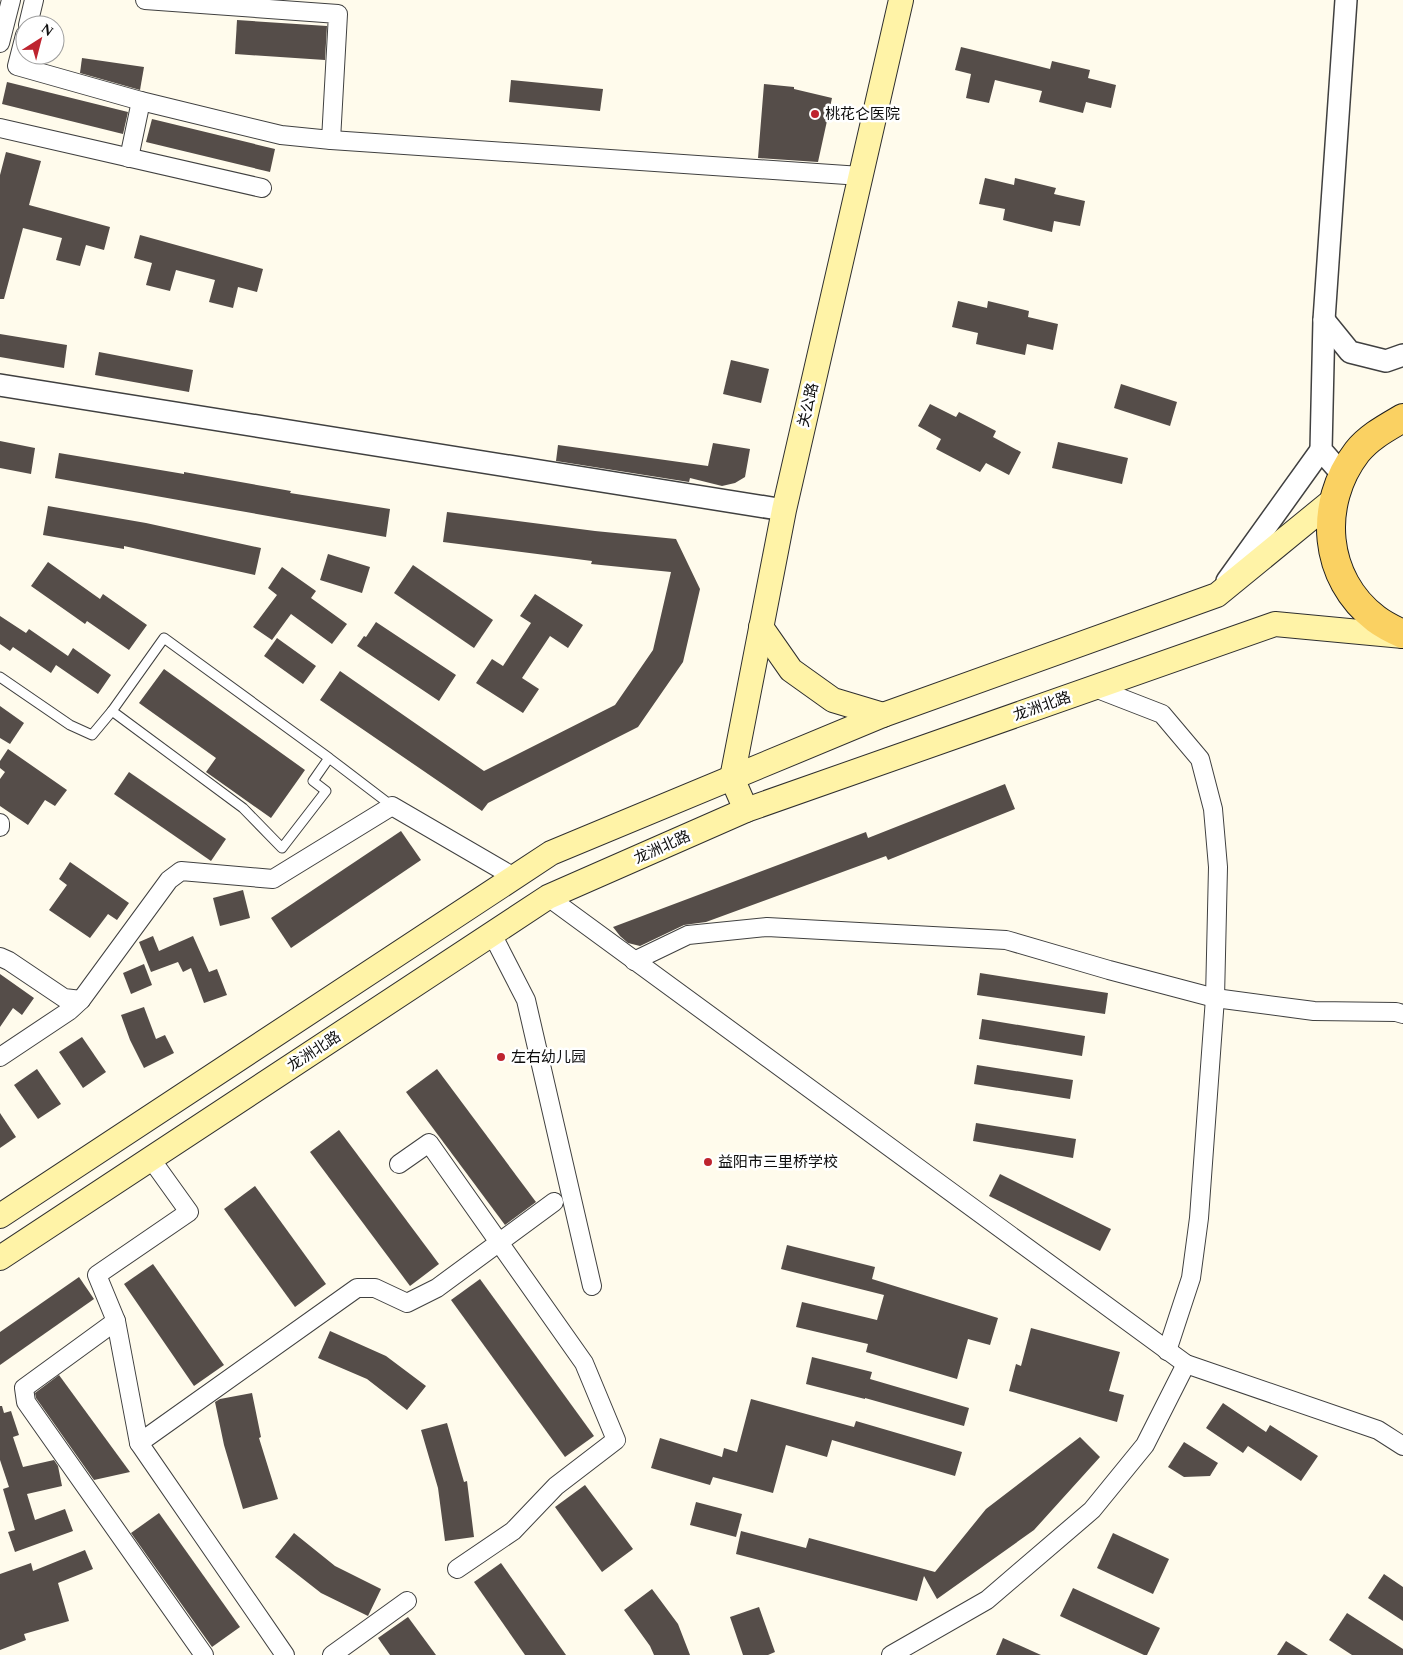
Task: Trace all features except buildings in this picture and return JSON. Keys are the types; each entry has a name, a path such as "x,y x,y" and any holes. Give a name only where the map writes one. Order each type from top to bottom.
{"main road":[{"name":"关公路","path":"732,778 784,510 901,0"},
{"path":"1403,418 1379,432 1358,451 1342,474 1333,500 1330,533 1337,566 1353,596 1376,619 1403,635"},
{"path":"0,1216 551,853 883,715 1217,595 1333,500"},
{"name":"龙洲北路","path":"0,1258 548,897 746,810 1275,624 1403,635"},
{"path":"762,627 791,670 833,700 883,715"},
{"path":"732,778 746,810"}],"street":[{"path":"0,43 11,0"},
{"path":"30,15 34,0"},
{"path":"145,0 338,14 331,140"},
{"path":"1217,595 1322,450 1324,320 1346,0"},
{"path":"17,65 141,101 282,135 331,140 861,176"},
{"path":"129,158 141,101"},
{"path":"0,128 262,188"},
{"path":"1324,320 1350,352 1386,361 1403,355"},
{"path":"0,385 784,510"},
{"path":"1322,450 1342,474"},
{"path":"1095,688 1162,714 1200,759 1212,809 1218,867 1215,998 1199,1218 1191,1278 1167,1350"},
{"path":"0,1057 69,1011 81,1000 169,880 181,871 273,879 392,806 514,877"},
{"path":"548,897 1186,1364 1378,1430 1403,1446"},
{"path":"634,961 688,935 768,927 1006,940 1215,998 1314,1011 1396,1012 1403,1014"},
{"path":"492,934 526,1000 592,1286"},
{"path":"0,956 64,998 81,1000"},
{"path":"400,1164 429,1143 584,1363 616,1440 556,1486 513,1532 457,1569"},
{"path":"150,1159 189,1212 97,1275 116,1321 138,1443 285,1655"},
{"path":"138,1443 357,1288 375,1288 407,1303 437,1288 554,1202"},
{"path":"116,1321 24,1388 26,1402 204,1655"},
{"path":"891,1655 987,1600 1092,1510 1144,1446 1186,1364"},
{"path":"332,1655 407,1601"}],"lane":[{"path":"0,677 70,725 92,735 112,712 164,638 392,806"},
{"path":"112,712 243,808 282,848 326,791 313,781 329,758"}],"place":[{"name":"桃花仑医院","path":"815,114"},
{"name":"左右幼儿园","path":"501,1057"},
{"name":"益阳市三里桥学校","path":"708,1162"}]}
